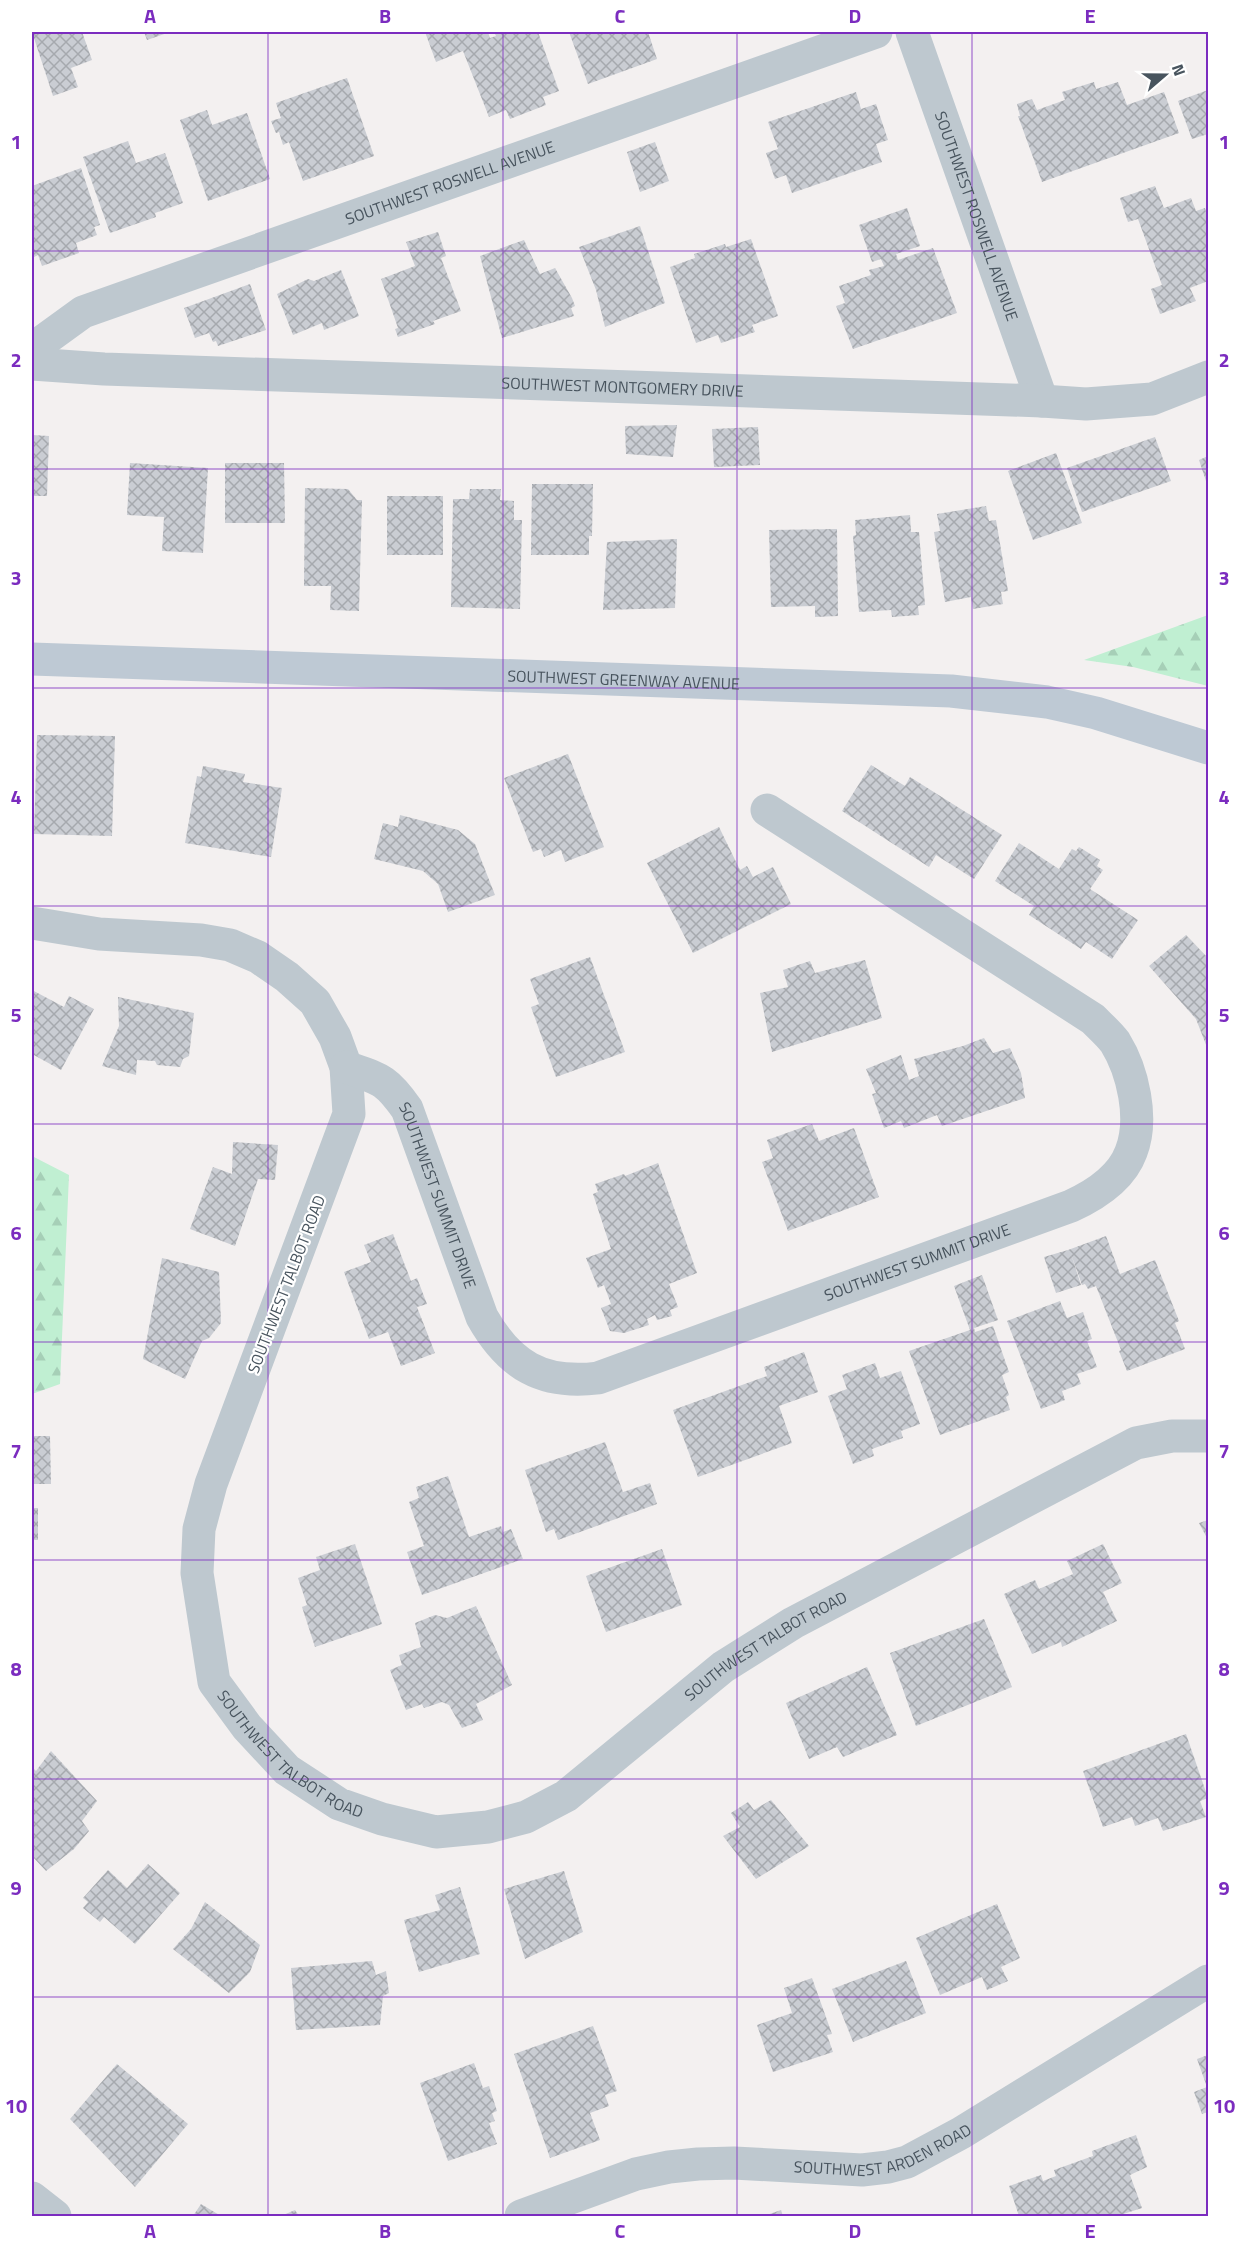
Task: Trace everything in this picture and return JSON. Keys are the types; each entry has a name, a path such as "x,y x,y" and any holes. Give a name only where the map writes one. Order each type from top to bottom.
{"street":[{"name":"SOUTHWEST ROSWELL AVENUE","path":"32,349 83,312 876,32"},
{"name":"SOUTHWEST ROSWELL AVENUE","path":"912,32 1042,401"},
{"name":"SOUTHWEST MONTGOMERY DRIVE","path":"32,364 104,369 1086,404 1152,399 1209,377"},
{"name":"SOUTHWEST GREENWAY AVENUE","path":"32,660 951,691 1047,702 1096,713 1209,748"},
{"name":"SOUTHWEST SUMMIT DRIVE","path":"346,1066 375,1077 391,1087 407,1109 482,1317 494,1340 534,1372 556,1379 576,1381 598,1377 1071,1206 1092,1197 1107,1185 1131,1152 1137,1120 1136,1094 1114,1041 1093,1019 767,810"},
{"name":"SOUTHWEST TALBOT ROAD","path":"32,923 99,934 201,940 230,945 258,957 287,977 315,1002 335,1037 346,1066 350,1114 211,1484 199,1529 197,1573 214,1682 247,1727 287,1770 339,1804 382,1819 436,1832 488,1827 526,1817 566,1796 723,1667 793,1623 1136,1443 1172,1436 1209,1436"},
{"name":"SOUTHWEST ARDEN ROAD","path":"521,2217 636,2174 669,2168 734,2163 862,2170 907,2162 962,2133 1209,1981"},
{"path":"32,2198 55,2217"}],"green space":[{"path":"1208,615 1208,686 1133,667 1084,660"},
{"path":"32,1156 69,1175 60,1384 32,1394"}],"building":[{"path":"32,32 82,32 92,60 71,68 78,87 53,96"},
{"path":"144,32 170,32 147,40"},
{"path":"425,32 488,32 490,38 496,36 494,32 538,32 559,91 543,97 546,105 510,119 506,110 489,117 463,51 436,62"},
{"path":"569,32 648,32 657,59 588,84"},
{"path":"347,78 374,156 303,181 289,142 283,145 279,132 276,133 271,121 281,118 276,103"},
{"path":"1094,82 1096,89 1118,82 1127,105 1164,92 1179,133 1042,182 1018,116 1020,116 1017,104 1032,99 1037,110 1065,100 1062,92"},
{"path":"1208,90 1208,134 1192,139 1178,101"},
{"path":"856,92 861,109 876,104 888,140 876,144 882,162 792,193 786,175 775,179 766,153 778,149 768,122"},
{"path":"207,110 212,125 247,113 270,179 208,201 180,120"},
{"path":"128,141 136,163 165,153 183,203 155,213 156,217 110,233 83,157"},
{"path":"655,142 669,181 640,192 627,152"},
{"path":"81,168 100,225 94,227 97,235 76,243 79,253 42,266 38,255 32,258 32,186"},
{"path":"1155,186 1164,208 1191,198 1196,211 1205,208 1208,219 1208,281 1190,288 1196,301 1160,314 1151,289 1162,285 1138,219 1128,222 1120,198"},
{"path":"907,208 920,246 896,254 898,260 933,248 957,313 853,349 836,306 845,303 839,286 871,275 869,270 884,266 881,259 872,262 859,225"},
{"path":"640,226 665,303 605,327 596,290 579,247"},
{"path":"438,232 446,256 441,258 461,311 433,321 435,324 398,337 395,329 398,328 381,279 415,266 406,242"},
{"path":"751,239 778,316 752,325 755,332 721,343 718,335 696,343 670,267 695,258 694,254"},
{"path":"524,240 540,274 555,268 572,298 575,306 571,308 574,316 502,338 480,256"},
{"path":"341,270 359,316 324,330 322,323 293,335 277,294 308,279 314,281"},
{"path":"250,284 266,330 218,346 216,341 213,342 209,333 195,338 184,308"},
{"path":"677,425 673,457 626,454 625,426"},
{"path":"758,427 760,465 714,467 712,429"},
{"path":"32,435 49,436 47,496 32,496"},
{"path":"1155,437 1171,481 1082,512 1067,468"},
{"path":"1056,453 1082,523 1033,540 1008,471"},
{"path":"1208,456 1208,487 1199,460"},
{"path":"130,463 208,468 203,553 162,551 164,517 127,515"},
{"path":"225,463 284,463 285,523 225,523"},
{"path":"532,484 593,484 592,536 589,536 589,555 531,555"},
{"path":"305,488 348,489 357,500 362,500 359,611 330,610 331,586 304,586"},
{"path":"470,489 501,489 500,500 514,501 514,520 522,520 520,609 451,607 453,499 469,499"},
{"path":"387,496 443,496 443,555 387,555"},
{"path":"986,506 989,521 996,520 1008,591 1001,592 1003,604 973,609 971,597 945,602 934,532 940,531 937,514"},
{"path":"910,515 911,532 919,532 925,605 918,606 919,615 892,617 891,610 859,612 853,536 856,535 855,520"},
{"path":"837,529 838,616 815,617 815,606 771,607 769,530"},
{"path":"677,539 675,608 603,610 607,542"},
{"path":"37,735 115,736 112,836 34,834"},
{"path":"568,754 604,847 565,862 561,850 544,857 541,849 533,852 504,778"},
{"path":"871,765 905,786 910,777 1002,835 974,879 936,855 929,867 842,811"},
{"path":"203,766 245,774 243,782 282,788 271,857 185,843 197,776 201,777"},
{"path":"400,815 458,830 475,844 495,895 448,912 438,884 423,871 374,859 383,823 398,827"},
{"path":"719,827 740,870 747,866 753,877 773,867 791,904 693,953 647,863"},
{"path":"1019,843 1059,869 1072,849 1076,851 1079,847 1100,860 1097,866 1103,870 1090,889 1138,920 1112,959 1086,942 1081,949 1029,915 1034,906 995,881"},
{"path":"1186,935 1208,958 1208,1050 1196,1019 1149,966"},
{"path":"590,957 625,1052 556,1077 531,1007 539,1004 530,979"},
{"path":"865,960 882,1018 772,1052 760,993 788,987 783,970 810,961 815,973"},
{"path":"32,990 64,1007 69,996 94,1009 61,1070 32,1054"},
{"path":"118,997 194,1013 189,1056 183,1059 180,1067 157,1065 155,1061 137,1060 136,1075 102,1066 119,1026"},
{"path":"984,1038 993,1053 1010,1048 1021,1073 1025,1098 942,1126 937,1115 904,1128 901,1121 884,1128 872,1094 876,1093 866,1069 901,1055 909,1080 919,1076 914,1059"},
{"path":"812,1124 819,1141 854,1128 879,1197 788,1231 762,1162 773,1158 767,1140"},
{"path":"233,1142 278,1145 275,1180 258,1179 235,1246 190,1229 213,1167 232,1174"},
{"path":"658,1163 697,1273 669,1284 678,1307 670,1310 672,1316 657,1320 655,1315 647,1319 649,1325 624,1333 610,1331 601,1308 611,1304 604,1285 598,1288 586,1258 611,1249 593,1194 598,1192 595,1184 624,1174 625,1176"},
{"path":"393,1234 411,1281 417,1278 427,1304 417,1307 435,1353 401,1366 388,1332 369,1339 344,1272 371,1262 364,1245"},
{"path":"1106,1236 1120,1274 1155,1260 1179,1321 1175,1323 1185,1349 1127,1371 1096,1286 1088,1289 1085,1284 1082,1285 1071,1254 1081,1285 1056,1293 1044,1257"},
{"path":"162,1258 219,1272 221,1323 209,1338 202,1341 185,1379 143,1359"},
{"path":"982,1275 998,1320 974,1328 975,1332 993,1326 1009,1372 1002,1375 1009,1395 1006,1397 1010,1410 940,1435 909,1351 970,1330 954,1286"},
{"path":"1060,1301 1067,1318 1083,1312 1092,1339 1087,1341 1097,1367 1077,1374 1081,1384 1062,1391 1065,1400 1041,1409 1007,1321"},
{"path":"804,1352 818,1392 779,1406 792,1443 698,1477 673,1410 767,1376 764,1367"},
{"path":"875,1363 880,1378 901,1371 920,1424 901,1431 903,1438 872,1449 874,1456 853,1464 828,1396 847,1389 842,1375"},
{"path":"32,1436 50,1436 51,1484 32,1484"},
{"path":"605,1442 623,1492 650,1483 657,1504 558,1540 554,1529 546,1532 525,1470"},
{"path":"448,1476 469,1537 501,1526 503,1532 511,1529 523,1559 422,1595 407,1552 424,1546 409,1502 419,1498 416,1487"},
{"path":"32,1508 38,1508 38,1540 32,1540"},
{"path":"1208,1520 1208,1540 1199,1523"},
{"path":"355,1544 382,1624 315,1647 302,1607 307,1605 298,1578 320,1570 316,1557"},
{"path":"1103,1544 1122,1583 1103,1592 1117,1621 1062,1647 1061,1642 1032,1654 1004,1594 1035,1580 1039,1589 1073,1574 1067,1561"},
{"path":"662,1549 682,1605 606,1632 586,1576"},
{"path":"476,1606 512,1685 476,1704 483,1720 462,1728 449,1705 442,1702 424,1708 422,1704 406,1710 390,1670 402,1665 399,1655 421,1647 415,1623 435,1615 447,1618"},
{"path":"984,1619 1012,1687 916,1726 890,1653"},
{"path":"867,1667 897,1735 843,1757 837,1747 809,1759 786,1703"},
{"path":"1186,1734 1208,1798 1200,1801 1206,1817 1163,1831 1158,1818 1135,1826 1132,1817 1103,1827 1083,1771"},
{"path":"51,1751 97,1801 82,1821 89,1831 74,1849 46,1871 32,1856 32,1767 36,1771"},
{"path":"771,1800 809,1846 756,1879 723,1836 740,1827 731,1813 748,1802 754,1810"},
{"path":"148,1864 180,1893 135,1944 104,1917 100,1922 83,1908 88,1902 83,1898 108,1870 127,1888"},
{"path":"564,1871 583,1932 525,1959 504,1889"},
{"path":"460,1887 480,1954 419,1972 404,1920 440,1910 435,1895"},
{"path":"205,1902 260,1945 250,1972 229,1993 173,1949 191,1929"},
{"path":"997,1904 1020,1958 1001,1967 1008,1981 987,1990 982,1977 940,1995 916,1938"},
{"path":"372,1961 376,1975 386,1971 389,1993 383,1996 380,2025 296,2030 291,1968"},
{"path":"906,1961 926,2013 853,2042 832,1989"},
{"path":"812,1978 832,2034 827,2035 833,2052 773,2072 757,2025 792,2013 784,1988"},
{"path":"593,2026 617,2091 605,2095 609,2106 590,2113 600,2140 550,2158 514,2054"},
{"path":"1208,2055 1208,2112 1202,2114 1194,2092 1207,2087 1197,2059"},
{"path":"474,2063 483,2088 489,2086 497,2111 492,2113 495,2121 489,2123 497,2144 448,2161 420,2083"},
{"path":"117,2064 188,2124 135,2187 70,2119"},
{"path":"1136,2135 1147,2167 1130,2175 1142,2208 1117,2216 1019,2216 1009,2186 1041,2175 1043,2181 1056,2176 1054,2170 1093,2156 1092,2151"},
{"path":"201,2204 221,2216 193,2216"},
{"path":"295,2210 299,2216 281,2216"},
{"path":"781,2210 783,2216 764,2216"}]}
